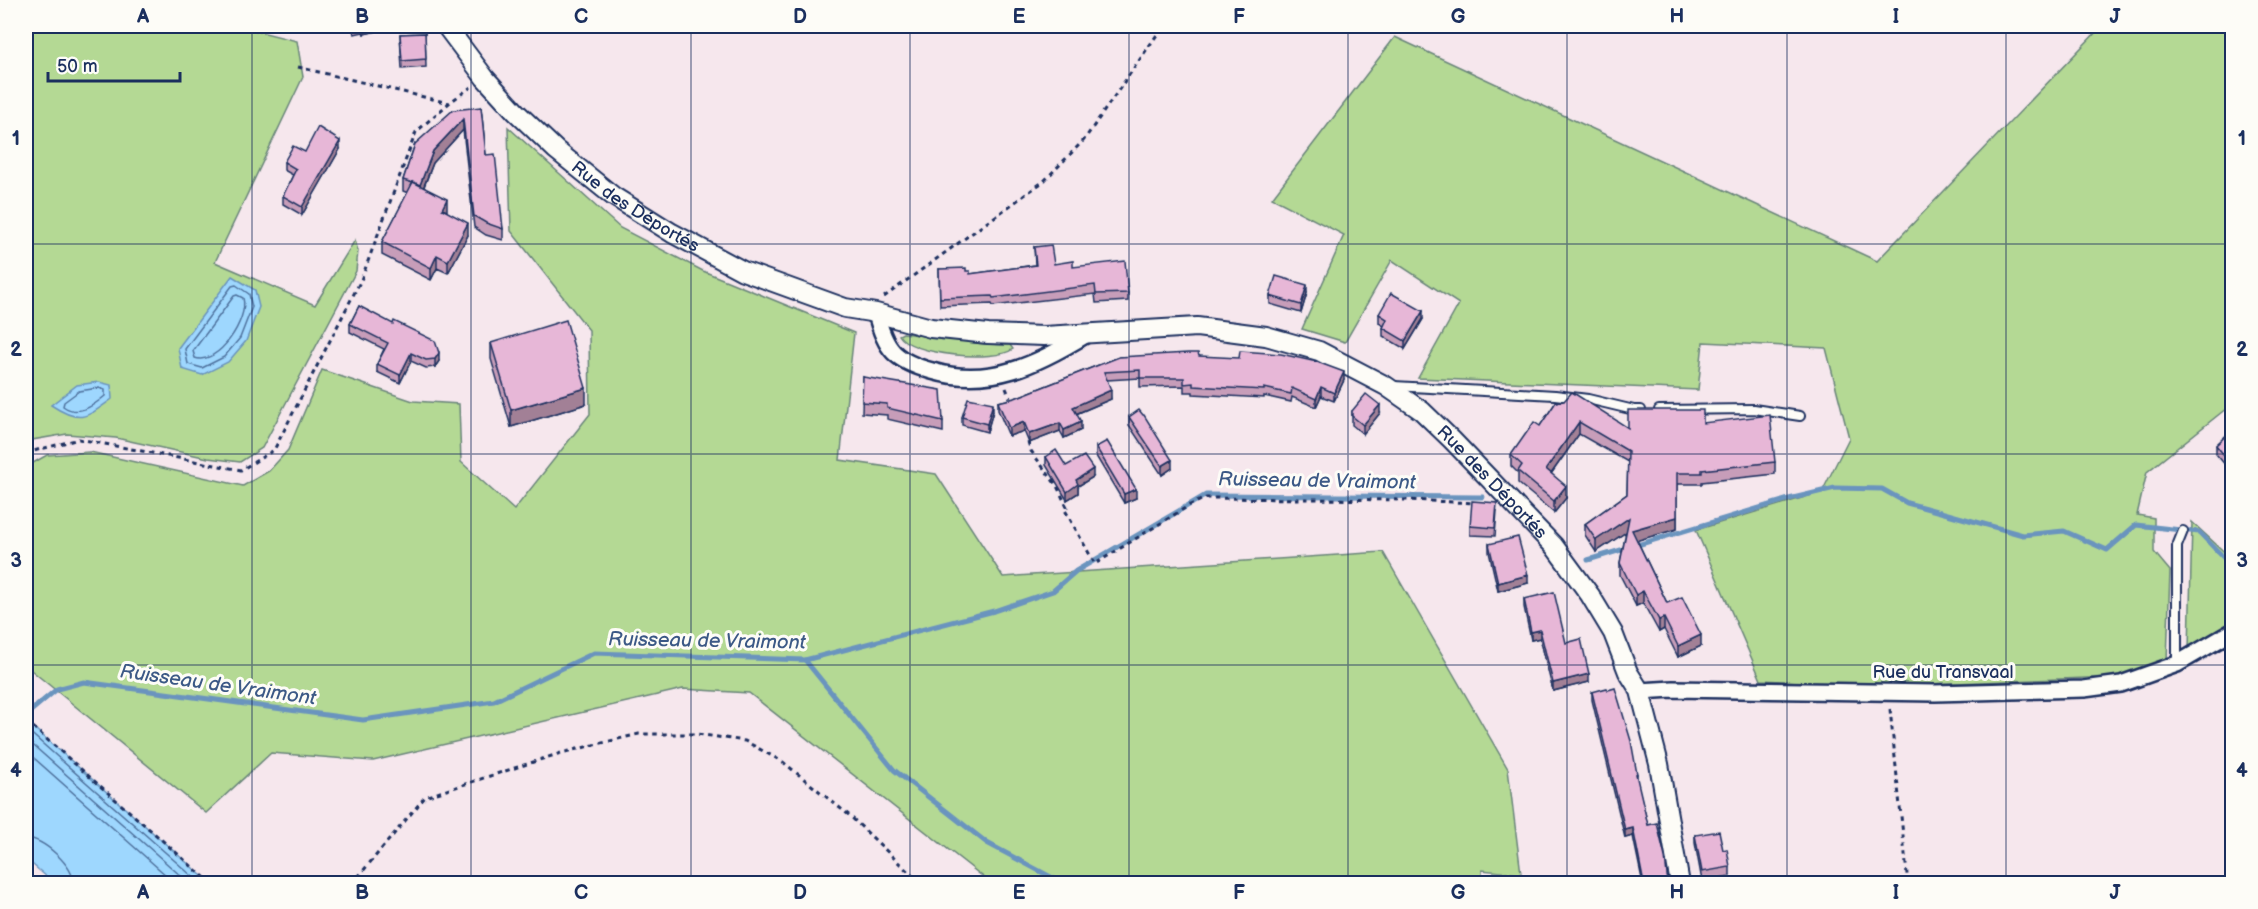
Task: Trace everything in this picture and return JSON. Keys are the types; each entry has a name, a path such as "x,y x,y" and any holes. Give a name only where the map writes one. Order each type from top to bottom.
{"street":[{"name":"Rue des Déportés","path":"446,26 485,78 556,150 613,196 672,233 743,271 845,308 876,313 931,328 988,334 1044,336 1197,327 1266,336 1319,351 1386,386 1422,411 1554,546 1590,595 1613,633 1628,672 1640,691 1659,764 1680,884"},
{"name":"Rue des Déportés","path":"876,313 880,331 891,350 907,364 951,377 1001,375 1036,363 1087,334"},
{"name":"Rue du Transvaal","path":"1640,691 1673,689 1935,693 2084,689 2121,684 2177,664 2232,632"}],"lane":[{"path":"1386,386 1555,395 1588,399 1634,410 1754,409 1800,416"},
{"path":"2177,664 2176,546 2183,531"}],"path":[{"path":"876,313 879,302 886,294 1044,182 1084,140 1163,26"},
{"path":"298,67 449,103"},
{"path":"26,453 79,439 241,470 273,450 361,280 417,132 449,103 485,78"},
{"path":"1028,442 1031,451 1057,486 1067,507 1065,510 1095,564 1206,498 1374,499 1482,504 1507,496"},
{"path":"1889,692 1908,884"},
{"path":"26,721 212,884"},
{"path":"352,884 425,797 561,753 639,734 697,734 745,741 783,762 850,816 921,884"}],"green space":[{"path":"26,26 237,26 297,41 303,77 215,262 315,305 355,240 358,251 356,271 262,448 240,462 208,458 116,438 67,434 26,441"},
{"path":"2102,26 2232,26 2232,404 2147,472 2137,515 2154,518 2154,552 2170,571 2167,661 2148,669 2114,677 1876,686 1761,680 1696,530 1822,492 1849,438 1826,348 1703,342 1698,390 1418,378 1459,304 1392,260 1345,342 1302,329 1344,235 1272,198 1395,37 1877,261"},
{"path":"508,127 620,228 703,271 854,333 840,460 936,474 1003,577 1383,552 1508,769 1521,874 1482,870 1482,884 991,883 749,693 683,689 373,761 271,753 206,813 26,666 26,467 47,455 90,452 243,486 269,471 288,450 322,370 413,401 459,404 461,462 514,510 590,414 589,330 511,231"},
{"path":"903,333 984,344 1010,345 1013,349 989,356 953,355 919,348 906,342 899,335"},
{"path":"2192,522 2232,559 2232,624 2189,651"}],"water":[{"path":"232,276 255,290 259,307 246,341 228,362 202,375 182,369 178,348"},
{"path":"99,382 111,385 112,399 96,411 76,416 69,415 51,405 77,385"},
{"path":"26,721 210,883 54,883 26,859"}],"building":[{"path":"425,33 426,59 402,61 400,34"},
{"path":"481,107 486,155 495,154 503,229 474,216 463,119 433,151 420,185 403,180 415,144 453,110"},
{"path":"318,127 340,141 302,207 283,196 296,169 284,162 293,146 305,152"},
{"path":"413,182 447,199 442,209 468,223 448,261 437,255 431,268 382,242"},
{"path":"1051,245 1054,264 1073,261 1073,267 1125,261 1128,293 1096,294 1095,285 993,298 992,296 940,298 939,269 966,268 970,274 1036,265 1034,247"},
{"path":"1276,276 1307,285 1301,305 1270,296"},
{"path":"1391,293 1423,311 1405,341 1383,328 1387,319 1379,314"},
{"path":"359,306 393,324 394,321 435,341 439,353 435,359 426,360 411,353 400,375 377,364 388,343 350,324"},
{"path":"566,320 586,388 511,410 491,343"},
{"path":"1240,351 1281,354 1317,362 1344,372 1334,393 1321,387 1316,399 1292,388 1291,394 1264,388 1264,390 1193,386 1193,383 1184,384 1184,378 1140,378 1140,370 1104,372 1111,390 1073,407 1081,422 1064,430 1060,423 1029,434 1024,422 1009,428 998,402 1015,398 1119,357 1198,353 1199,356 1239,358"},
{"path":"863,377 941,390 943,421 887,408 887,404 862,402"},
{"path":"1572,392 1628,428 1628,410 1703,410 1703,423 1770,415 1775,462 1702,470 1702,473 1677,473 1677,517 1632,530 1667,603 1682,597 1701,635 1678,646 1664,618 1659,620 1643,591 1636,595 1620,563 1629,518 1596,540 1585,524 1627,494 1628,451 1579,422 1546,469 1566,486 1554,501 1518,471 1522,465 1511,455 1534,422 1540,426 1556,402 1564,401"},
{"path":"1366,394 1380,405 1363,425 1352,416 1352,411"},
{"path":"968,398 993,403 987,424 962,417"},
{"path":"1139,410 1172,460 1162,466 1129,417"},
{"path":"2232,430 2232,454 2227,459 2216,445"},
{"path":"1107,441 1136,489 1124,494 1096,447"},
{"path":"1056,450 1066,466 1084,456 1093,469 1076,480 1078,484 1067,492 1046,457"},
{"path":"1472,501 1497,503 1495,528 1470,526"},
{"path":"1518,537 1528,575 1498,583 1489,544"},
{"path":"1554,592 1566,643 1581,639 1589,674 1553,683 1540,630 1531,632 1524,599"},
{"path":"1607,688 1608,690 1615,688 1631,741 1648,825 1657,823 1665,857 1668,884 1644,884 1633,828 1625,830 1592,692"},
{"path":"1719,831 1723,850 1727,849 1730,867 1702,872 1695,835"}],"waterway":[{"name":"Ruisseau de Vraimont","path":"1588,560 1789,499 1835,488 1882,489 1907,503 2023,535 2064,531 2107,550 2136,525 2199,532 2226,560 2232,550"},
{"name":"Ruisseau de Vraimont","path":"26,715 57,689 84,682 363,720 494,701 594,653 805,660 994,611 1053,591 1076,571 1206,495 1483,497"},
{"path":"805,660 894,770 987,843 1064,884"}]}
